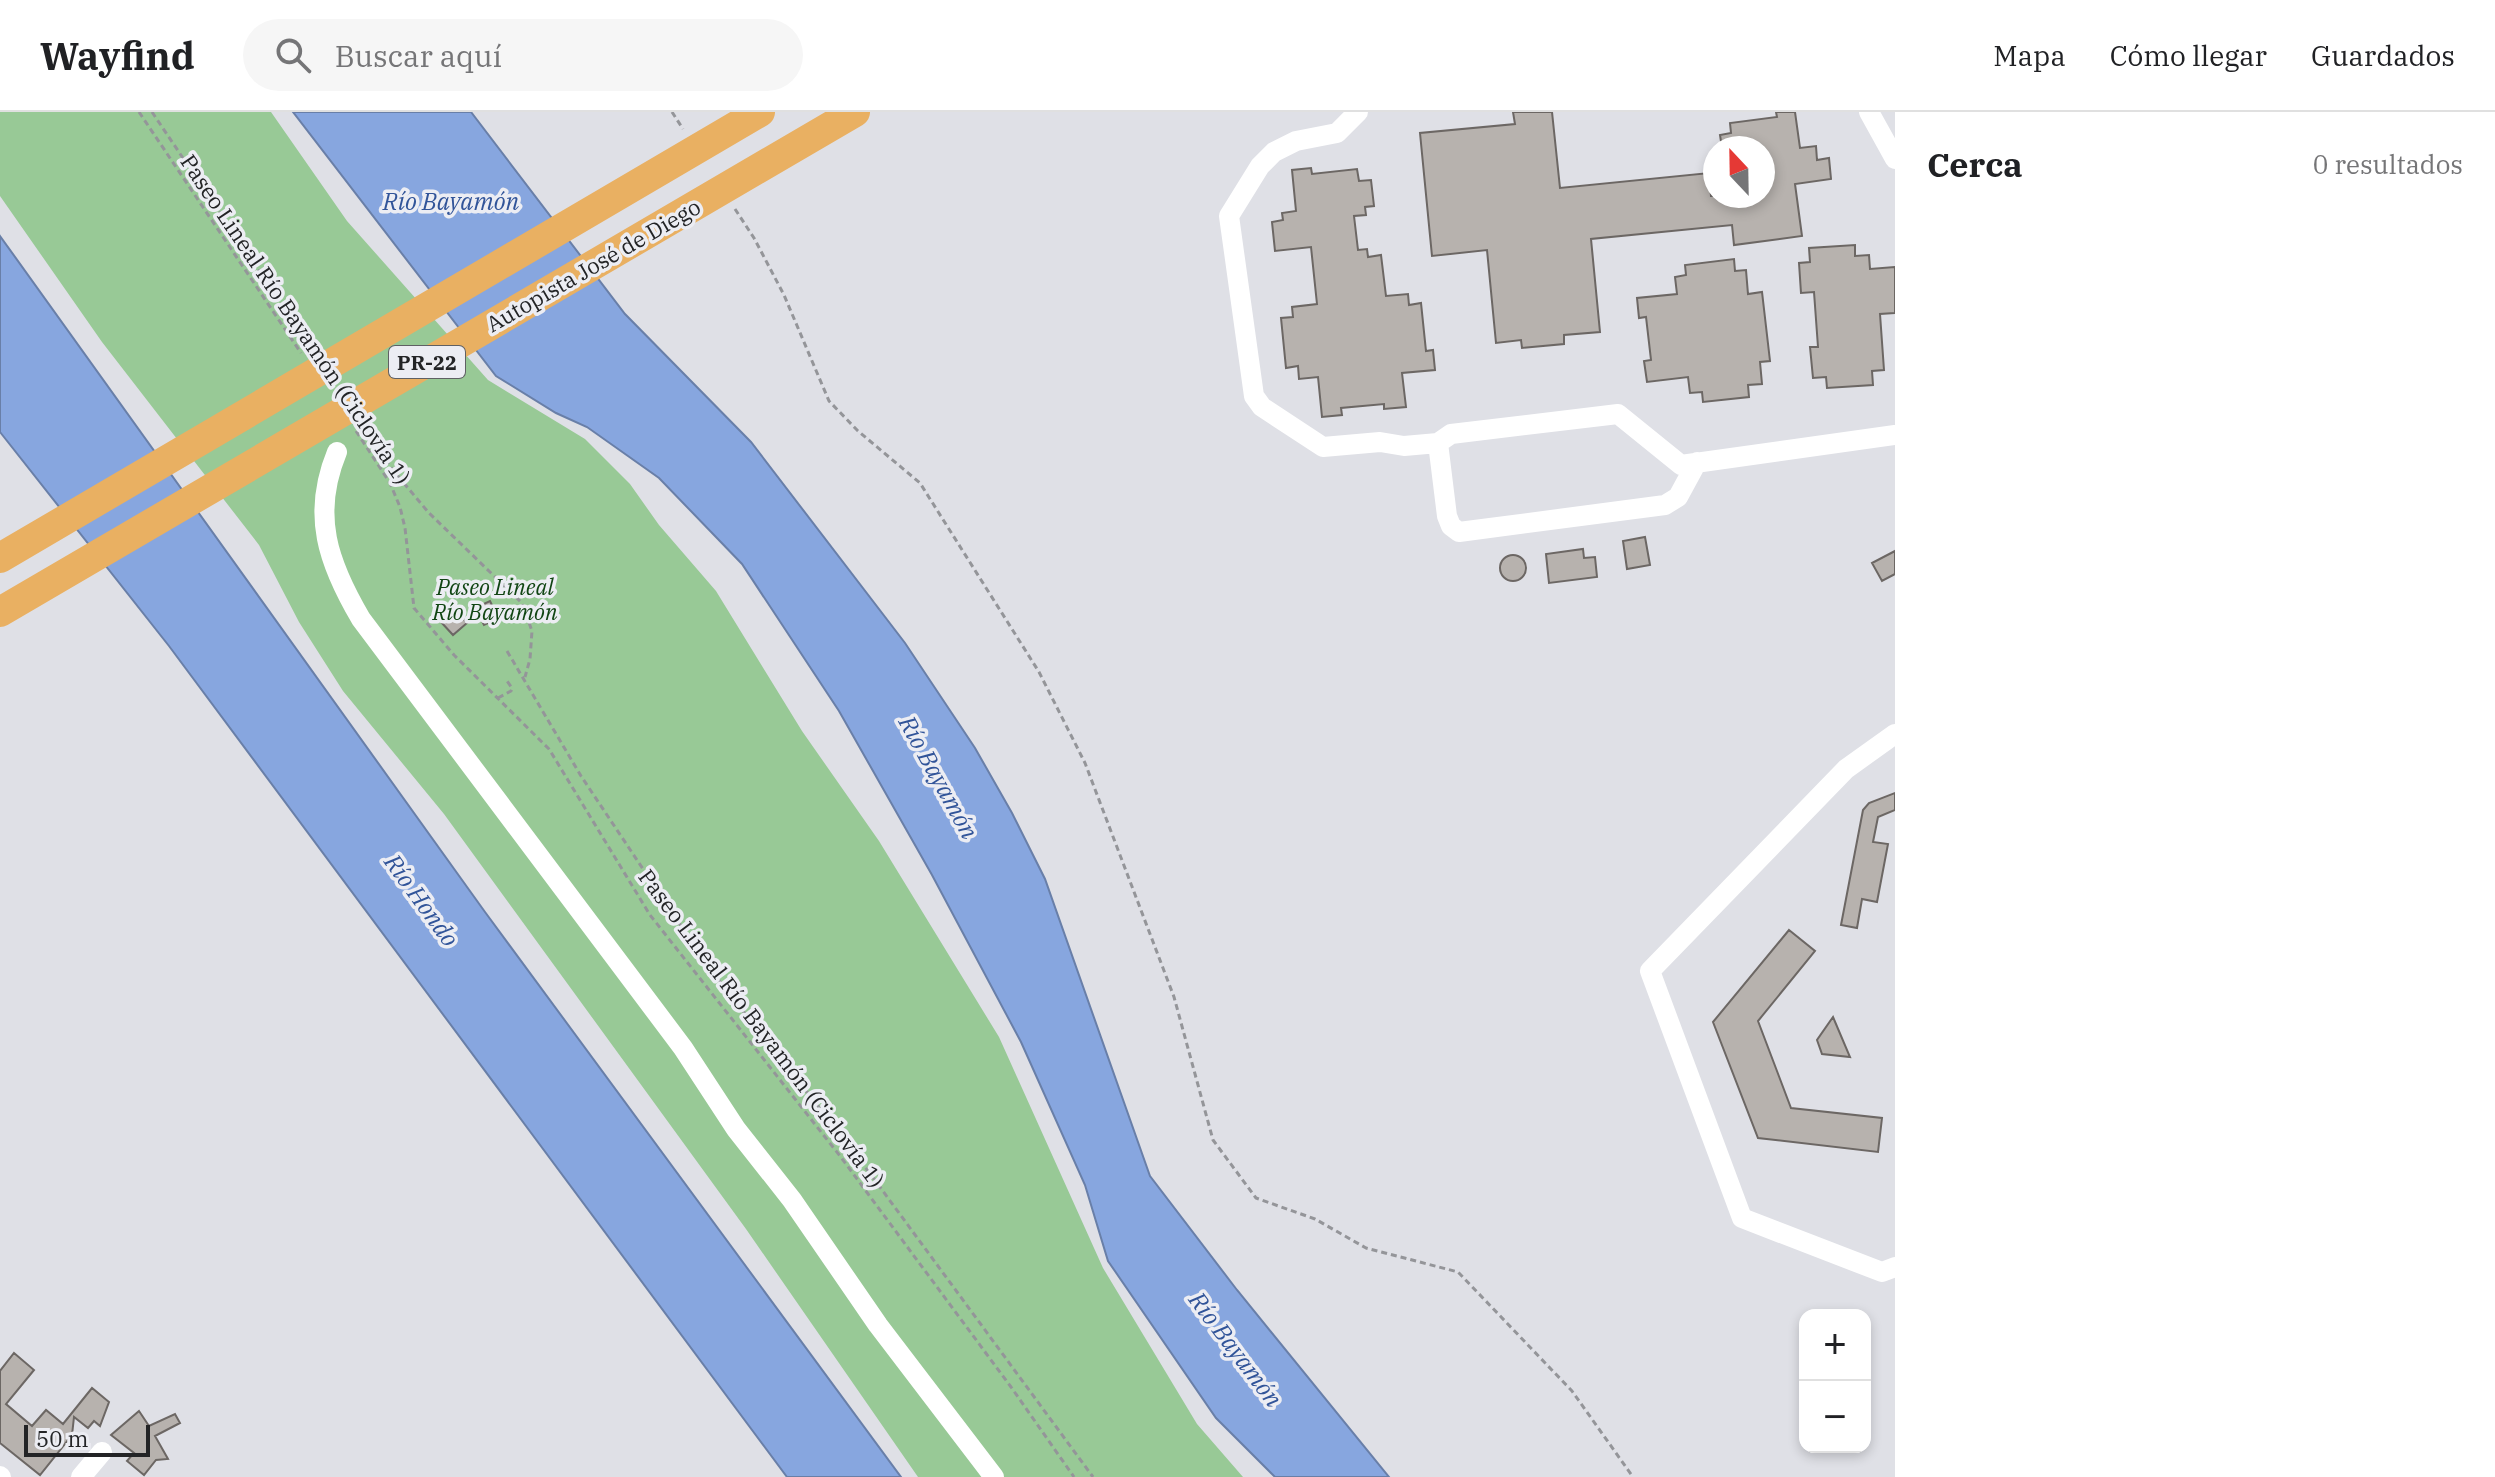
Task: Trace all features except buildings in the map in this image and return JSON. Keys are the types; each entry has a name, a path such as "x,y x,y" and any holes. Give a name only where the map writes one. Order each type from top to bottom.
{"highway":[{"name":"PR-22","path":"0,558 760,112"},
{"name":"Autopista José de Diego","path":"0,612 855,112"}],"street":[{"path":"1358,112 1337,133 1296,141 1274,152 1260,166 1229,216 1254,396 1262,407 1323,447 1380,442 1404,446 1438,443 1451,434 1618,414 1681,465 1895,435"},
{"path":"1869,112 1895,159"},
{"path":"1438,443 1447,516 1451,526 1459,532 1665,505 1678,497 1697,462"},
{"path":"337,452 326,484 322,513 331,557 361,619 683,1048 736,1129 792,1200 878,1325 994,1477"},
{"path":"1895,734 1846,769 1650,971 1742,1218 1882,1272 1895,1267"},
{"path":"81,1477 102,1452"}],"path":[{"name":"Paseo Lineal Río Bayamón (Ciclovía 1)","path":"139,112 304,359"},
{"path":"672,112 688,137"},
{"path":"729,200 754,238 784,295 829,401 858,431 920,483 1039,672 1085,763 1174,997 1213,1140 1256,1198 1315,1219 1366,1248 1458,1272 1572,1391 1633,1477"},
{"name":"Paseo Lineal Río Bayamón (Ciclovía 1)","path":"357,432 390,483 400,507 414,608 454,655 549,749 650,915 840,1156 1002,1374 1074,1477"},
{"path":"507,651 581,776 709,968 852,1149 1093,1477"},
{"path":"498,698 511,691 507,681"}],"green space":[{"name":"Paseo Lineal Río Bayamón","path":"0,112 271,112 347,221 488,380 585,439 630,484 659,525 716,591 802,731 879,841 999,1037 1103,1268 1197,1424 1243,1477 918,1477 746,1229 444,814 343,691 299,622 259,545 102,342 0,196"}],"water":[{"name":"Río Bayamón","path":"293,112 471,112 625,314 751,442 905,643 975,748 1012,813 1045,879 1150,1176 1237,1290 1389,1477 1275,1477 1216,1418 1108,1261 1085,1185 1021,1042 932,875 839,711 742,564 659,478 587,427 556,413 496,376"},
{"name":"Río Hondo","path":"0,236 485,912 901,1477 787,1477 169,646 0,432"}]}
